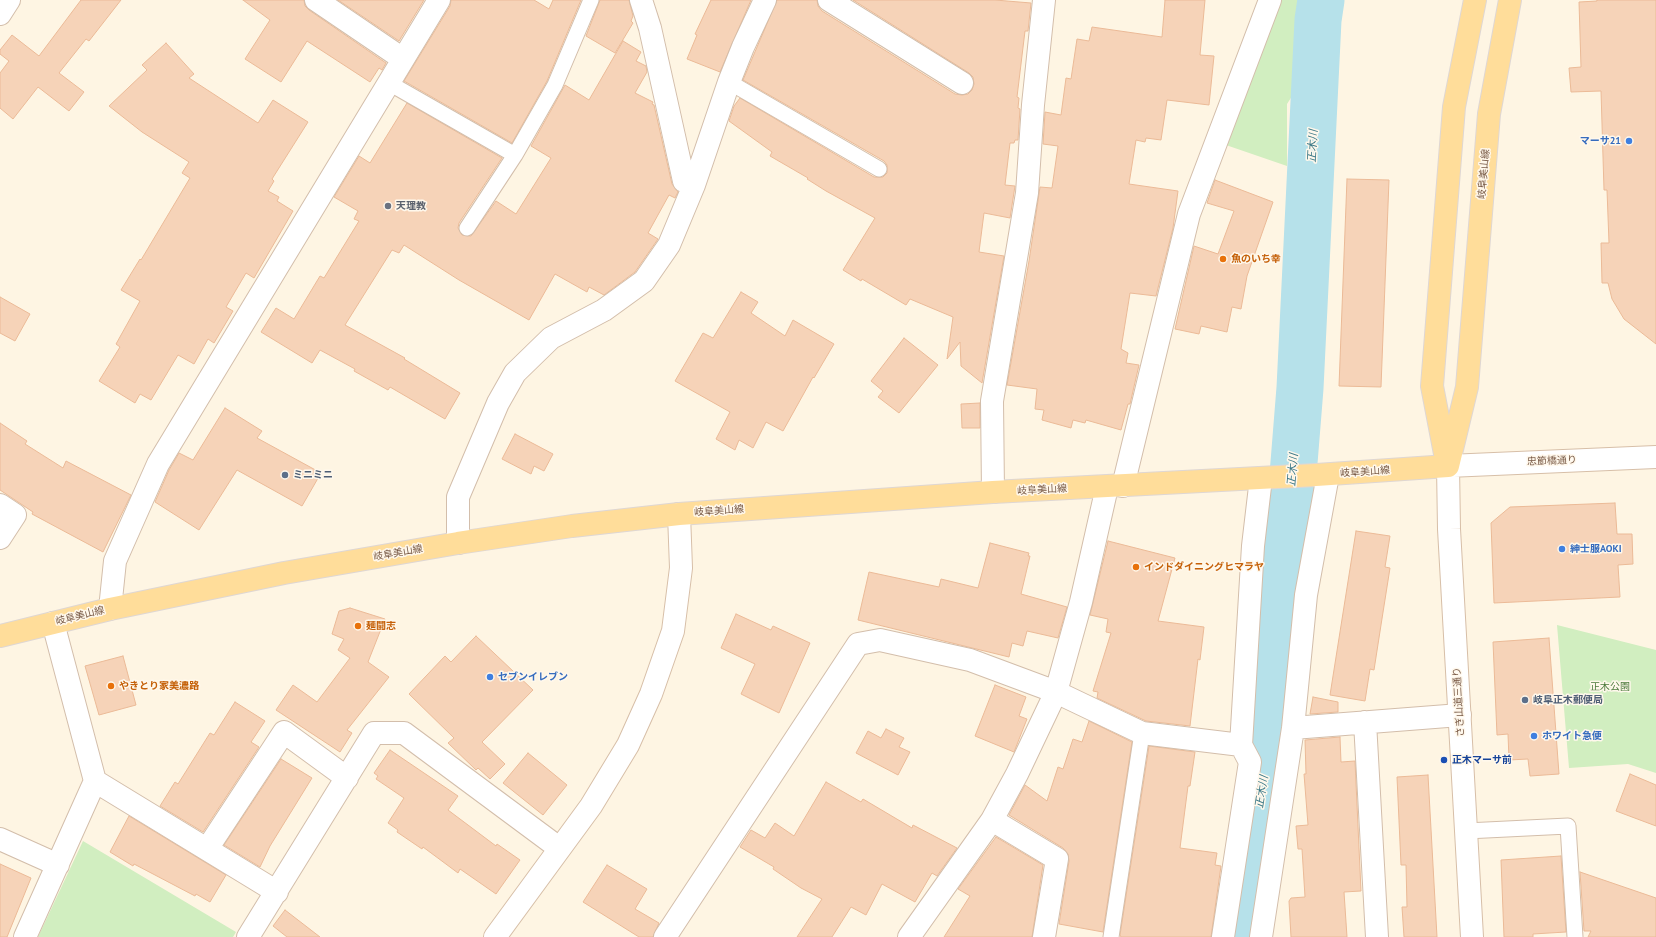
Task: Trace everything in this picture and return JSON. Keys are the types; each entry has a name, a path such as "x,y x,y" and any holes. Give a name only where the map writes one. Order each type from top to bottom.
{"main road":[{"path":"1448,466 1432,386 1454,107 1475,0"},
{"name":"岐阜美山線","path":"0,636 110,609 284,573 458,543 572,526 679,514 993,492 1115,487 1448,466 1467,387 1489,114 1510,0"}],"street":[{"path":"0,14 9,0"},
{"path":"316,0 403,59"},
{"path":"110,609 115,560 158,464 439,0"},
{"path":"641,0 650,28 684,181 694,185"},
{"path":"458,543 458,497 498,403 515,373 551,338 604,310 644,281 669,245 694,185 729,82 743,47 765,0"},
{"path":"830,0 962,83"},
{"path":"993,492 992,401 1027,193 1033,105 1044,0"},
{"path":"910,937 992,820 1017,774 1056,692 1115,487 1189,214 1270,0"},
{"name":"忠節橋通り","path":"1448,466 1656,457"},
{"name":"さぎ山道三通り","path":"1448,466 1449,529 1472,937"},
{"path":"1261,937 1293,728 1306,595 1322,475"},
{"path":"1223,937 1250,762 1241,745 1252,546 1268,478"},
{"path":"0,505 15,515 0,538"},
{"path":"495,937 591,806 628,745 650,694 673,631 681,581 679,514"},
{"path":"25,937 95,781 53,623"},
{"path":"665,937 858,644 880,640 970,660 1056,692 1142,732 1241,745"},
{"path":"1293,728 1460,715"},
{"path":"1365,722 1377,937"},
{"path":"207,849 284,732 346,778"},
{"path":"248,937 374,734 404,733 559,848"},
{"path":"95,781 277,892"},
{"path":"992,820 1057,859 1044,937"},
{"path":"0,839 58,865"}],"lane":[{"path":"467,228 515,155 556,85 591,0"},
{"path":"729,82 878,169"},
{"path":"389,83 515,155"},
{"path":"1111,937 1142,732"},
{"path":"1466,831 1568,826 1575,937"}],"green space":[{"path":"1275,0 1301,0 1297,35 1296,90 1287,104 1287,166 1223,144"},
{"name":"正木公園","path":"1557,625 1656,650 1656,773 1628,764 1569,768"},
{"path":"83,841 236,932 233,937 38,937"}],"building":[{"path":"81,0 121,0 89,41 86,39 59,73 84,92 69,111 38,87 13,119 0,108 0,73 9,61 0,54 0,50 12,35 39,56"},
{"path":"243,0 304,0 305,6 309,10 386,63 382,70 379,68 370,82 307,41 281,82 245,59 270,20"},
{"path":"338,0 424,0 399,41"},
{"path":"451,0 534,0 549,9 553,0 581,0 547,81 512,143 404,81 450,6"},
{"path":"600,0 629,0 633,16 631,21 633,23 615,53 586,36"},
{"path":"711,0 751,0 720,72 687,59 697,35 695,34"},
{"path":"777,0 817,0 818,6 822,11 955,94 962,95 968,94 972,90 974,84 973,77 969,73 853,0 995,0 1031,3 1028,31 1025,31 1017,97 1019,98 1018,108 1020,109 1018,140 1015,140 1014,143 1010,143 1005,185 1015,186 1010,218 984,213 979,252 1004,256 982,383 961,366 960,342 947,359 953,317 910,299 906,305 862,279 861,281 843,270 875,218 826,191 807,179 808,178 770,156 772,152 729,121 734,106 740,98 874,177 883,177 887,173 887,165 884,161 743,80"},
{"path":"1165,0 1205,0 1200,55 1214,56 1209,105 1167,100 1161,140 1146,138 1145,142 1136,140 1129,184 1178,191 1173,228 1156,296 1130,293 1121,349 1128,353 1126,363 1139,365 1130,404 1128,404 1121,430 1086,420 1085,423 1073,420 1071,428 1042,420 1044,410 1035,409 1037,389 1007,385 1029,261 1040,187 1052,188 1058,146 1043,144 1045,112 1061,115 1066,78 1071,79 1077,39 1089,41 1092,27 1162,37"},
{"name":"マーサ21","path":"1597,0 1656,0 1656,344 1624,319 1612,299 1608,283 1602,283 1601,243 1609,243 1607,190 1604,190 1601,91 1571,92 1569,68 1581,67 1579,2"},
{"path":"623,41 641,52 636,61 646,66 647,72 635,93 653,102 652,104 654,105 672,184 678,192 675,198 669,195 648,233 658,239 635,272 604,295 589,287 587,292 555,274 529,320 459,280 404,245 399,253 392,250 345,325 405,358 404,359 460,393 445,419 390,387 388,390 354,371 355,369 320,350 312,363 261,332 276,308 294,319 320,276 324,278 359,221 354,219 358,211 334,197 359,156 370,163 407,103 502,158 459,223 458,228 462,235 471,236 496,201 516,214 551,158 531,146 565,85 589,100"},
{"path":"166,43 194,74 189,78 258,123 273,100 308,122 272,179 274,181 268,191 279,197 277,201 293,211 254,278 246,273 226,307 233,311 214,343 208,339 194,364 178,355 151,400 140,394 135,403 99,381 120,347 116,344 140,301 121,290 140,259 141,260 190,178 182,173 189,162 142,132 109,106 147,70 142,65"},
{"path":"1347,179 1389,180 1381,387 1339,386"},
{"path":"1215,180 1273,202 1247,276 1241,309 1232,307 1227,332 1201,326 1199,334 1175,329 1194,246 1218,254 1234,211 1207,203"},
{"path":"741,292 758,302 751,313 785,336 793,320 834,344 814,378 813,377 783,431 766,422 753,448 739,440 735,450 716,439 730,412 675,381 703,333 713,338"},
{"path":"0,297 30,314 15,341 0,333"},
{"path":"904,338 938,365 899,413 878,397 883,391 871,381"},
{"path":"980,403 980,428 962,428 961,404"},
{"path":"225,408 262,431 257,438 321,473 302,506 237,470 199,530 155,502 169,470 179,453 193,460"},
{"path":"0,423 27,441 25,444 63,468 66,461 131,495 103,552 32,514 33,512 0,490"},
{"path":"515,434 553,454 544,471 534,466 531,474 502,459"},
{"name":"紳士服AOKI","path":"1615,503 1617,534 1632,534 1633,564 1618,565 1620,597 1494,603 1491,523 1510,507"},
{"path":"1356,531 1390,536 1385,567 1390,568 1374,670 1370,669 1365,701 1330,695"},
{"path":"1108,541 1175,558 1158,621 1204,627 1200,660 1198,659 1190,726 1146,721 1097,698 1098,692 1093,691 1111,633 1106,632 1108,619 1090,615"},
{"path":"990,543 1029,553 1028,556 1030,556 1021,594 1067,607 1058,638 1027,631 1023,646 1012,643 1009,657 858,620 869,572 939,587 941,579 978,588"},
{"path":"350,608 385,619 368,662 389,677 347,730 352,733 340,752 276,710 293,685 317,702 350,658 338,650 344,639 332,634 339,611"},
{"path":"736,614 771,630 773,626 810,643 779,713 741,694 755,664 721,648"},
{"path":"476,636 533,690 482,742 505,764 490,779 478,768 476,770 448,743 454,738 409,694 445,656 451,662"},
{"path":"1549,638 1559,774 1530,776 1528,759 1509,760 1508,734 1497,735 1493,642"},
{"name":"やきとり家美濃路","path":"123,656 136,705 99,715 85,666"},
{"path":"995,685 1026,697 1019,716 1027,719 1014,752 975,736"},
{"path":"1313,697 1338,702 1338,712 1310,714"},
{"path":"235,702 265,721 251,742 259,747 203,832 160,806 175,782 178,784 210,733 214,735"},
{"path":"1089,721 1132,742 1103,932 1059,924 1069,861 1068,854 1063,848 1009,815 1025,785 1047,801 1058,767 1063,769 1073,739 1082,742"},
{"path":"886,729 904,738 899,747 910,752 898,775 856,753 868,731 881,738"},
{"path":"1340,737 1341,762 1355,761 1361,891 1344,892 1347,937 1291,937 1289,901 1291,898 1305,897 1302,849 1298,849 1296,826 1308,825 1304,774 1306,774 1305,740"},
{"path":"1149,746 1195,752 1190,786 1188,786 1180,848 1217,853 1215,865 1221,866 1211,937 1121,937 1120,935"},
{"path":"390,750 458,796 448,810 496,846 497,844 520,860 496,894 460,869 458,873 423,847 422,849 397,832 398,830 388,823 404,798 376,779 378,776 374,773"},
{"path":"528,753 567,785 543,815 503,783"},
{"path":"281,759 312,778 270,846 260,867 224,845"},
{"path":"1630,774 1656,785 1656,826 1616,811"},
{"path":"1428,775 1437,937 1404,937 1402,907 1407,907 1406,865 1401,865 1397,777"},
{"path":"826,782 861,802 863,799 912,828 913,825 957,848 937,876 932,873 915,902 882,884 866,915 851,907 832,937 797,937 822,899 801,888 773,869 774,867 740,847 751,830 765,838 775,823 794,836"},
{"path":"129,816 226,875 210,902 196,894 195,896 134,864 133,866 110,852"},
{"path":"996,837 1043,865 1032,937 944,937 970,896 958,889"},
{"path":"1561,856 1566,932 1533,934 1533,937 1504,937 1501,860"},
{"path":"0,864 31,878 7,937 0,937"},
{"path":"607,865 647,889 635,909 659,923 653,937 639,937 583,902"},
{"path":"1580,872 1656,898 1656,937 1588,937 1591,931 1584,931"},
{"path":"285,910 320,937 287,937 273,926"}],"waterway":[{"name":"正木川","path":"1240,937 1270,738 1282,612 1300,388 1318,20 1321,0"}],"place":[{"name":"マーサ21","path":"1629,141"},
{"name":"天理教","path":"388,206"},
{"name":"魚のいち幸","path":"1223,259"},
{"name":"ミニミニ","path":"285,475"},
{"name":"紳士服AOKI","path":"1562,549"},
{"name":"インドダイニングヒマラヤ","path":"1136,567"},
{"name":"麺闘志","path":"358,626"},
{"name":"セブンイレブン","path":"490,677"},
{"name":"やきとり家美濃路","path":"111,686"},
{"name":"岐阜正木郵便局","path":"1525,700"},
{"name":"ホワイト急便","path":"1534,736"},
{"name":"正木マーサ前","path":"1444,760"}]}
